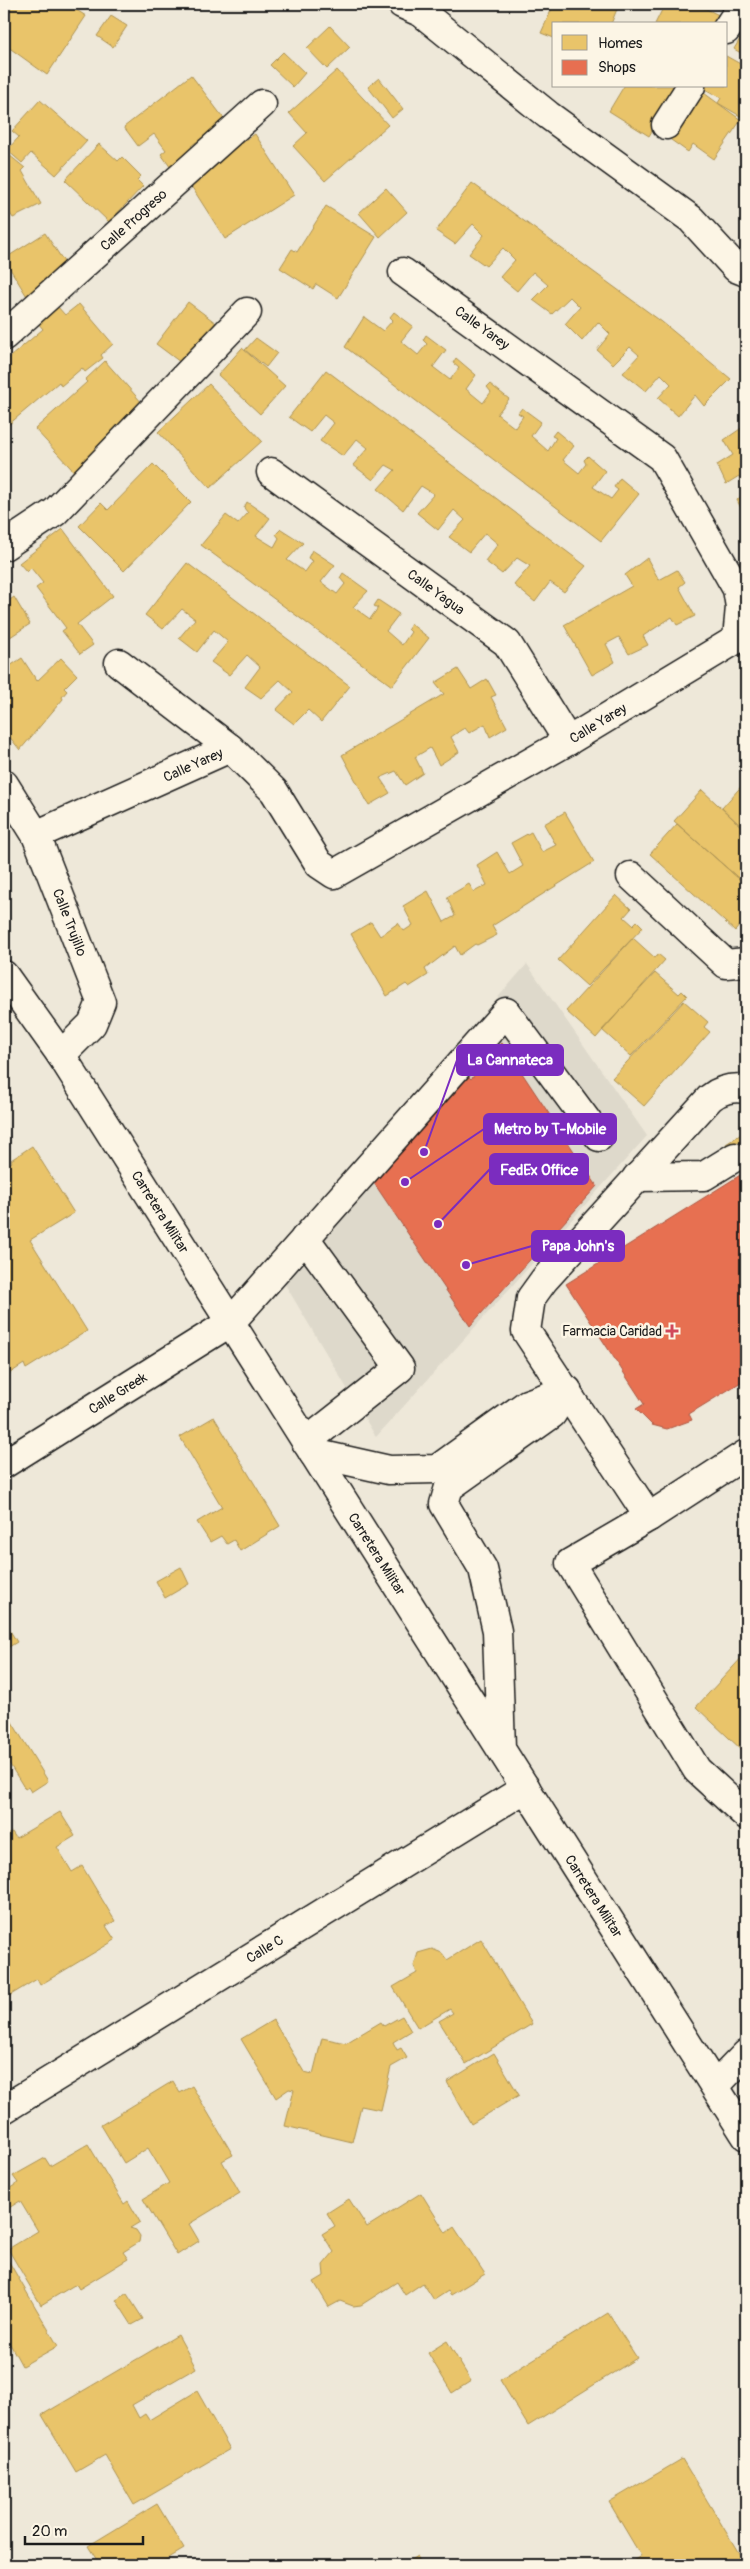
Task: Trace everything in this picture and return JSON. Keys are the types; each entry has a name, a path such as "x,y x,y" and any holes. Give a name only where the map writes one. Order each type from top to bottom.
{"street":[{"path":"402,4 422,13 548,115 691,219 736,268 746,272"},
{"path":"728,27 743,4"},
{"path":"666,125 690,88"},
{"name":"Calle Progreso","path":"4,336 262,104"},
{"name":"Calle Yarey","path":"36,835 230,748 274,791 319,864 334,874 568,741 737,639 740,607 737,589 662,458 402,272"},
{"path":"4,546 55,512 246,312"},
{"name":"Calle Yagua","path":"271,472 507,643 568,741"},
{"path":"119,663 230,748"},
{"name":"Calle Trujillo","path":"4,784 36,835 101,1002 92,1024 62,1055"},
{"path":"631,876 726,964 746,962"},
{"name":"Carretera Militar","path":"4,975 62,1055 746,2136"},
{"name":"Calle Greek","path":"4,1464 232,1322 506,1012 599,1137"},
{"path":"649,1517 567,1390 526,1331 531,1298 544,1280 710,1098 718,1091 734,1087 746,1089"},
{"path":"637,1177 704,1176 735,1158"},
{"path":"305,1238 400,1368 309,1448"},
{"path":"309,1448 389,1470 437,1468 527,1404 567,1390"},
{"path":"501,1748 497,1631 483,1569 444,1504 449,1487 552,1414 567,1390"},
{"path":"746,1454 649,1517 570,1564 697,1770 746,1815"},
{"name":"Calle C","path":"4,2109 526,1788"},
{"path":"716,2086 746,2054"}],"shaded area":[{"path":"527,964 647,1136 376,1437 270,1259"}],"building: Homes":[{"path":"8,4 67,4 86,16 47,75 4,44 4,11"},
{"path":"554,4 619,4 612,22 552,22 552,37 541,33"},
{"path":"665,4 696,4 725,18 723,22 656,22"},
{"path":"111,16 127,26 113,47 97,36"},
{"path":"330,26 350,47 327,69 307,48"},
{"path":"746,29 746,56 734,49"},
{"path":"283,52 305,73 293,87 270,65"},
{"path":"728,57 744,66 742,69 746,71 746,109 742,117 718,103 721,98 705,89 728,88"},
{"path":"337,70 388,125 325,181 293,146 307,133 289,113"},
{"path":"191,75 225,120 191,146 195,150 171,168 161,154 166,150 154,134 138,146 124,127"},
{"path":"379,78 403,109 392,118 368,87"},
{"path":"623,88 678,88 649,136 609,111"},
{"path":"697,88 741,120 714,159 693,144 688,152 664,135"},
{"path":"40,100 87,141 56,175 31,153 22,163 7,150 19,137 12,131"},
{"path":"255,134 294,195 225,239 188,181"},
{"path":"99,144 118,161 122,157 141,176 137,180 143,186 109,222 65,180"},
{"path":"9,155 25,168 22,171 41,204 13,218 4,204 4,159"},
{"path":"472,183 662,322 731,379 704,406 695,395 678,416 658,398 671,384 661,374 646,391 623,373 639,355 630,347 613,364 597,350 610,334 598,322 582,341 565,324 580,307 570,297 552,314 533,300 548,285 533,272 517,291 500,277 515,260 503,248 486,266 469,254 484,235 473,224 455,244 436,231"},
{"path":"386,188 407,212 380,237 359,213"},
{"path":"326,206 376,237 338,298 316,284 313,289 280,268 292,249 297,252"},
{"path":"45,233 70,271 28,298 4,259"},
{"path":"188,302 216,323 184,365 156,344"},
{"path":"79,304 113,344 101,355 103,358 85,372 82,368 61,386 59,382 8,425 4,419 4,362 43,329 38,323 57,306 65,315"},
{"path":"394,312 413,326 401,341 418,355 427,344 423,340 426,335 446,350 433,367 450,380 459,368 453,363 456,358 476,375 466,389 483,403 491,392 487,387 490,384 509,399 497,414 515,428 523,416 518,413 522,408 541,422 531,436 548,451 556,438 552,436 556,431 574,446 563,460 579,473 586,464 584,460 588,456 605,471 593,487 611,499 618,490 614,487 620,478 639,494 601,541 345,347 364,317 383,331 393,320 390,317"},
{"path":"256,338 277,353 266,367 245,350"},
{"path":"242,348 285,386 260,414 218,375"},
{"path":"105,361 143,404 79,477 35,429 87,382 85,380"},
{"path":"326,370 586,566 564,592 550,582 535,602 514,585 530,566 517,558 502,574 485,561 498,544 485,533 469,552 449,537 465,520 454,510 438,530 417,513 434,494 421,486 403,510 378,489 395,470 386,465 373,480 353,465 368,448 357,439 343,456 320,441 334,423 324,415 310,432 289,417"},
{"path":"209,384 262,441 210,488 158,432"},
{"path":"746,425 746,491 739,476 726,484 717,465 733,455 724,440"},
{"path":"153,464 191,502 124,571 79,526 101,503 108,510"},
{"path":"746,492 746,518 737,500"},
{"path":"247,502 270,518 256,536 274,547 279,538 276,534 281,529 303,543 287,560 305,572 313,561 308,558 312,550 335,565 321,582 337,594 345,584 340,578 343,573 368,591 353,607 370,619 378,608 374,606 378,600 399,614 386,631 402,645 411,632 408,629 411,624 429,638 392,686 201,545 226,515 238,524 248,513 244,508"},
{"path":"63,529 113,596 77,624 93,645 80,654 62,631 66,628 36,588 43,583 31,568 27,572 19,563"},
{"path":"647,558 659,580 677,570 685,582 679,587 695,616 677,625 672,617 643,636 648,645 629,654 619,637 606,644 615,662 592,675 564,625 632,586 625,575"},
{"path":"187,563 350,686 321,722 308,710 294,724 276,710 293,692 280,680 261,698 245,687 260,667 247,655 229,675 211,662 228,642 214,630 197,652 179,638 195,619 182,609 163,629 145,615"},
{"path":"4,597 7,602 14,597 30,624 4,641"},
{"path":"22,658 37,681 61,658 77,675 64,688 67,691 62,697 63,699 20,750 4,730 4,724 8,720 4,716 4,670"},
{"path":"458,669 471,689 487,679 496,695 491,697 507,727 490,737 485,724 469,733 465,728 461,730 451,737 459,752 439,765 430,748 415,757 423,773 405,785 396,771 380,778 390,793 369,805 342,755 444,694 435,683"},
{"path":"746,781 746,831 722,808"},
{"path":"702,790 746,831 746,885 674,821"},
{"path":"565,812 594,862 492,926 497,935 477,945 475,944 460,955 455,946 425,969 428,975 409,987 406,984 387,996 351,934 371,922 380,936 398,923 404,931 413,925 403,906 428,891 444,922 455,916 447,897 469,884 474,892 487,885 477,865 497,852 510,874 523,866 511,843 531,832 542,852 556,845 544,824"},
{"path":"677,824 746,885 746,918 735,931 650,854"},
{"path":"616,895 631,909 624,917 633,925 637,921 643,927 587,986 558,960"},
{"path":"633,938 655,958 658,954 665,960 596,1038 566,1011"},
{"path":"655,973 679,994 682,991 687,996 631,1056 602,1030"},
{"path":"684,1001 708,1022 704,1027 710,1032 644,1106 612,1078"},
{"path":"746,1131 746,1172 745,1172 726,1144"},
{"path":"32,1146 74,1213 30,1240 87,1331 26,1369 24,1364 4,1377 4,1337 7,1334 4,1328 4,1167"},
{"path":"214,1417 280,1526 240,1551 234,1540 227,1544 221,1536 210,1542 197,1522 222,1507 180,1437"},
{"path":"181,1567 189,1584 165,1598 156,1581"},
{"path":"4,1621 17,1642 4,1650"},
{"path":"746,1653 746,1749 744,1752 696,1707"},
{"path":"9,1717 48,1781 31,1792 28,1787 25,1789 4,1755 4,1745 10,1741 4,1731 4,1721"},
{"path":"60,1812 75,1836 57,1847 72,1872 82,1866 115,1921 106,1926 115,1940 40,1985 37,1979 4,1999 4,1837 12,1832 16,1838"},
{"path":"481,1939 532,2024 466,2064 439,2021 453,2013 450,2009 418,2028 393,1987 417,1973 414,1966 418,1953 432,1949 442,1953 447,1960"},
{"path":"402,2016 411,2031 393,2042 397,2050 401,2048 407,2058 391,2067 381,2110 361,2106 352,2142 285,2126 294,2090 289,2089 276,2098 241,2039 273,2020 304,2072 313,2074 322,2038 346,2043 381,2022 384,2026"},
{"path":"494,2053 519,2095 471,2124 447,2082"},
{"path":"173,2081 180,2093 192,2086 233,2155 222,2161 240,2193 189,2224 199,2241 177,2255 143,2199 169,2183 148,2148 124,2163 101,2125"},
{"path":"88,2144 124,2204 128,2201 140,2222 130,2228 136,2230 140,2236 139,2242 123,2252 128,2259 79,2289 76,2284 41,2305 8,2249 38,2231 20,2201 4,2211 4,2192 18,2183 13,2176 45,2158 50,2166"},
{"path":"421,2193 446,2233 454,2227 485,2274 451,2295 448,2291 434,2300 423,2283 405,2295 397,2282 361,2305 353,2306 340,2301 329,2307 314,2282 324,2276 323,2265 334,2252 322,2234 335,2226 327,2213 349,2199 367,2227"},
{"path":"5,2255 58,2346 22,2366 10,2344 4,2348"},
{"path":"127,2294 143,2319 132,2325 116,2300"},
{"path":"608,2313 637,2358 528,2426 500,2380"},
{"path":"178,2335 196,2368 132,2405 139,2418 145,2414 149,2420 197,2391 230,2449 134,2505 105,2455 76,2472 42,2415"},
{"path":"447,2341 471,2381 452,2393 428,2353"},
{"path":"682,2459 746,2565 729,2565 728,2563 725,2565 626,2565 641,2556 609,2502"},
{"path":"157,2504 184,2549 157,2565 100,2565 88,2546"},
{"path":"417,2556 422,2565 402,2565"}],"building: Shops":[{"path":"502,1043 597,1186 470,1326 374,1183"},
{"name":"Farmacia Caridad","path":"745,1172 746,1379 689,1414 692,1420 667,1429 652,1425 636,1409 644,1404 566,1284"}],"place":[{"name":"La Cannateca","path":"424,1152"},
{"name":"Metro by T-Mobile","path":"405,1182"},
{"name":"FedEx Office","path":"438,1224"},
{"name":"Papa John's","path":"466,1265"},
{"name":"Farmacia Caridad","path":"672,1331"}]}
